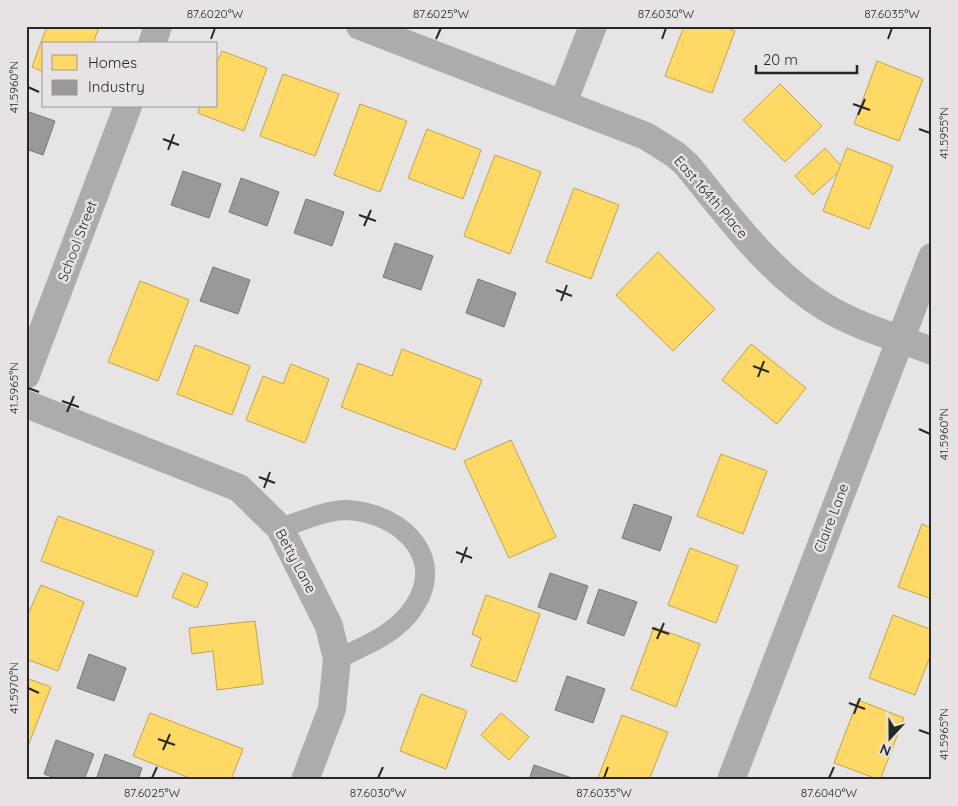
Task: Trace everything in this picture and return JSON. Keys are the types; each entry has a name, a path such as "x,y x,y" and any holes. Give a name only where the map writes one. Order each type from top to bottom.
{"street":[{"path":"153,42 158,26"},
{"name":"East 164th Place","path":"360,26 646,136 676,155 687,165 752,245 792,284 827,308 863,326 932,351"},
{"path":"563,103 594,26"},
{"name":"School Street","path":"26,375 127,108"},
{"name":"Claire Lane","path":"731,780 932,257"},
{"name":"Betty Lane","path":"26,404 239,488 280,528 329,626 336,659 332,709 305,780"}],"lane":[{"path":"280,528 345,510 374,514 392,521 412,537 423,557 424,579 420,597 407,615 382,638 336,659"}],"building: Homes":[{"path":"47,26 99,27 94,42 42,42 42,71 32,67"},
{"path":"684,26 724,26 735,31 712,93 665,76"},
{"path":"222,51 267,68 244,131 198,113 199,108 218,108 218,60"},
{"path":"877,61 923,79 899,141 854,124"},
{"path":"283,74 339,94 315,156 260,136"},
{"path":"780,84 822,126 785,162 743,120"},
{"path":"360,104 407,121 380,192 334,175"},
{"path":"427,129 481,150 463,199 408,178"},
{"path":"825,148 843,168 813,195 795,176"},
{"path":"847,148 893,166 869,229 823,211"},
{"path":"495,155 541,172 510,254 464,236"},
{"path":"574,188 619,205 591,279 546,262"},
{"path":"658,252 715,309 673,351 616,295"},
{"path":"140,281 189,300 158,381 108,362"},
{"path":"751,344 806,388 777,424 722,380"},
{"path":"195,345 250,366 232,415 177,394"},
{"path":"402,349 482,380 455,450 341,407 358,363 392,376"},
{"path":"291,364 329,379 305,443 246,420 263,376 283,384"},
{"path":"511,440 556,537 509,558 464,461"},
{"path":"721,454 767,471 743,534 697,516"},
{"path":"58,516 154,551 137,597 41,561"},
{"path":"922,524 932,528 932,599 898,587"},
{"path":"690,548 738,566 716,623 668,605"},
{"path":"183,573 208,583 197,608 172,597"},
{"path":"41,585 84,602 58,671 26,659 26,619"},
{"path":"486,595 540,614 516,682 471,666 481,638 472,634"},
{"path":"893,615 932,630 932,652 915,695 869,678"},
{"path":"255,621 263,684 217,690 213,651 192,654 189,628"},
{"path":"654,627 700,644 676,707 631,689"},
{"path":"26,678 51,687 26,751"},
{"path":"421,694 467,711 446,769 400,751"},
{"path":"858,700 904,718 880,780 834,763"},
{"path":"150,713 243,749 231,780 195,780 133,756"},
{"path":"501,713 529,737 509,760 481,735"},
{"path":"622,715 668,732 649,780 604,780 598,778"}],"building: Industry":[{"path":"26,111 55,121 43,155 26,149"},
{"path":"183,171 221,184 209,218 171,205"},
{"path":"241,178 279,192 267,226 229,212"},
{"path":"306,199 344,212 332,246 294,233"},
{"path":"395,243 433,256 421,290 383,277"},
{"path":"213,267 250,280 238,314 200,301"},
{"path":"478,279 516,293 504,327 466,313"},
{"path":"634,504 672,517 660,551 622,538"},
{"path":"550,573 588,586 576,620 538,607"},
{"path":"599,589 637,602 624,636 587,623"},
{"path":"89,654 126,668 114,701 77,688"},
{"path":"567,676 605,689 593,723 555,710"},
{"path":"56,740 94,754 84,780 60,780 44,774"},
{"path":"105,754 142,768 138,780 96,780"},
{"path":"534,765 572,778 572,780 529,780"}]}
